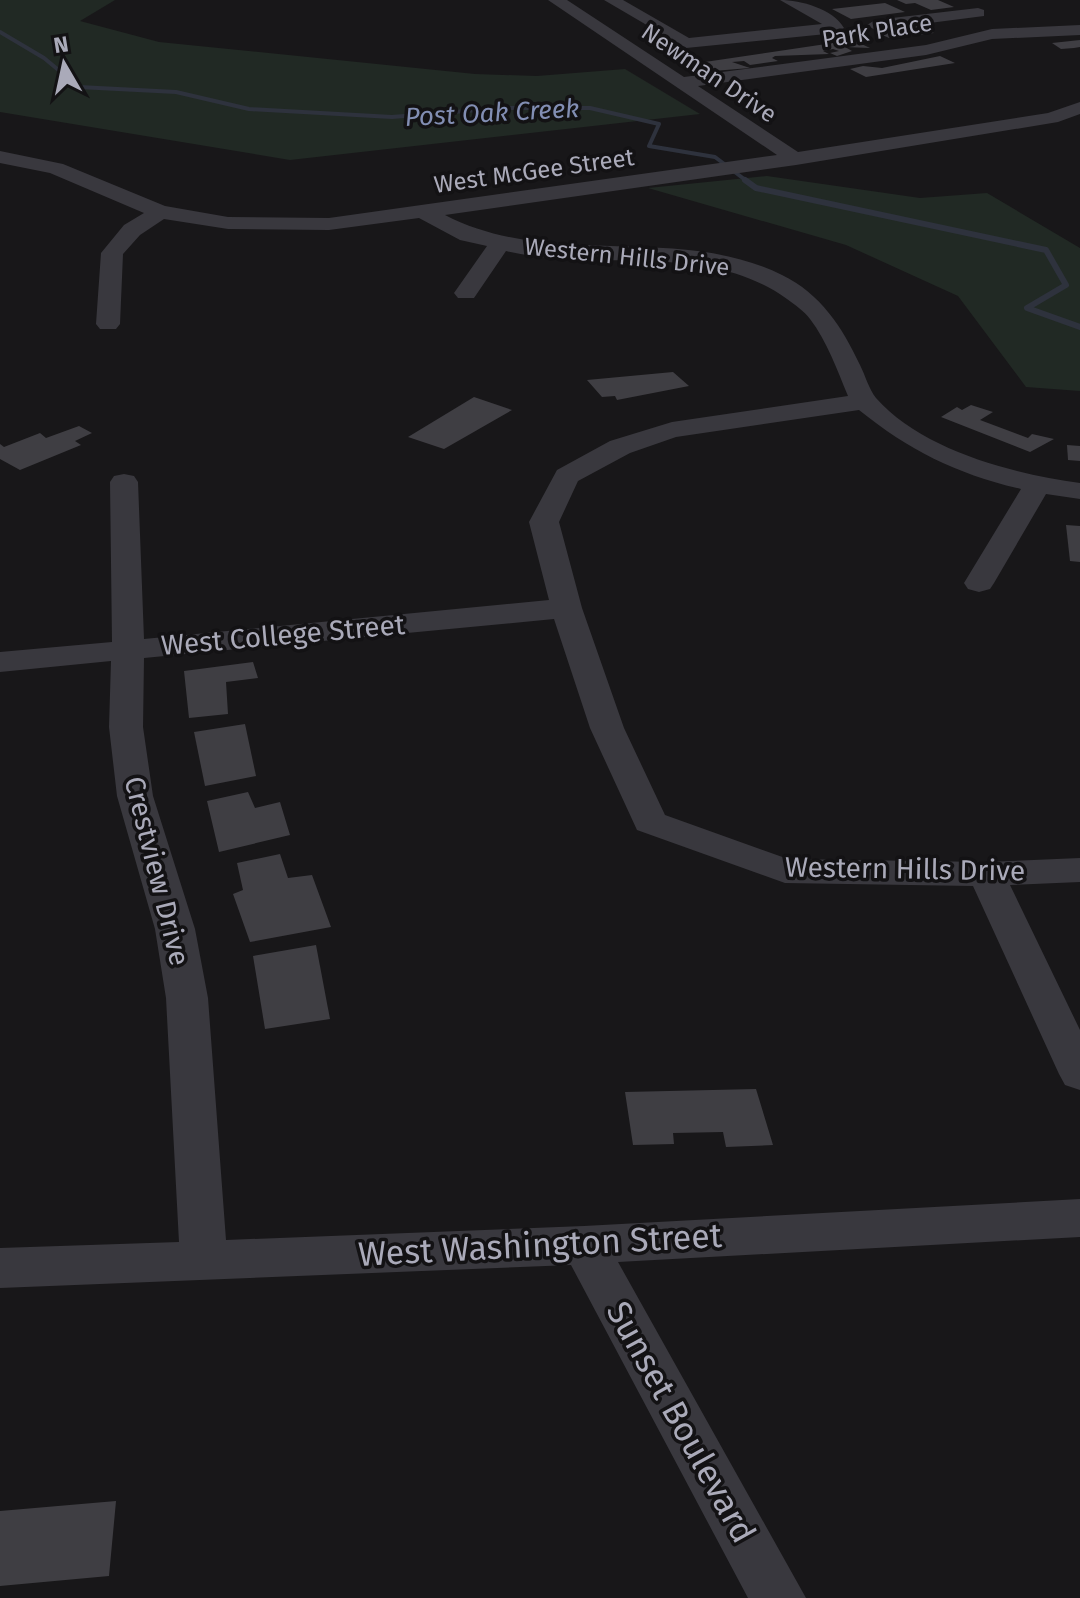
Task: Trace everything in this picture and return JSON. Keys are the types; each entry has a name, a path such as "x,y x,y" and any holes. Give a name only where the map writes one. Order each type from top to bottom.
{"street":[{"name":"Newman Drive","path":"556,0 796,159"},
{"path":"612,0 686,43 836,28 834,24 788,0"},
{"path":"959,0 1003,33"},
{"path":"579,15 629,10"},
{"path":"875,25 978,13"},
{"name":"Park Place","path":"680,83 926,50 1003,33 1080,30"},
{"name":"West McGee Street","path":"0,157 56,168 160,212 228,223 315,224 425,213 770,163 1051,118 1080,108"},
{"path":"108,324 112,253 132,230 160,212"},
{"name":"Western Hills Drive","path":"425,213 446,228 499,245 693,259 749,270 791,287 818,312 864,401 914,439 1037,486 1080,491"},
{"path":"466,293 499,245"},
{"name":"Western Hills Drive","path":"864,401 672,430 620,447 567,476 544,522 566,608 607,728 650,822 785,871 986,874 1080,870"},
{"name":"Crestview Drive","path":"124,482 128,650 126,727 135,796 175,929 187,998 204,1259"},
{"path":"979,583 1037,486"},
{"name":"West College Street","path":"0,662 566,608"},
{"path":"986,874 1080,1074"},
{"name":"West Washington Street","path":"0,1268 584,1245 1080,1218"},
{"name":"Sunset Boulevard","path":"584,1245 778,1598"}],"shaded area":[{"path":"0,0 115,0 80,21 159,42 475,74 537,76 625,69 700,114 290,160 0,112"},
{"path":"767,176 920,198 987,193 1080,248 1080,391 1026,387 958,296 846,245 648,188"}],"building":[{"path":"897,0 938,0 954,7 931,10"},
{"path":"885,3 905,12 851,19 832,9"},
{"path":"920,26 934,33 889,38 876,32"},
{"path":"853,40 870,48 845,47 852,51 837,56 830,53 839,51 833,49 823,51 829,54 775,56 772,58 778,61 750,65 744,61 732,62 750,68 713,71 698,63"},
{"path":"1080,40 1080,47 1074,48 1061,49 1052,43"},
{"path":"940,56 955,63 866,77 850,69 863,66 882,68"},
{"path":"673,372 689,386 617,400 615,396 602,397 587,380"},
{"path":"474,397 512,410 444,449 408,437"},
{"path":"971,405 993,412 980,420 1028,438 1032,434 1054,439 1030,452 941,417 957,407 962,410"},
{"path":"79,426 92,433 75,441 81,445 20,470 0,459 0,444 4,447 40,433 46,438"},
{"path":"1067,445 1080,446 1080,461 1068,460"},
{"path":"1066,525 1080,526 1080,562 1070,561"},
{"path":"253,662 258,678 226,682 228,714 189,718 184,671"},
{"path":"245,724 256,776 205,786 194,732"},
{"path":"248,792 255,808 280,802 290,835 219,852 207,801"},
{"path":"280,854 288,878 312,875 331,927 250,942 233,894 243,890 237,863"},
{"path":"316,945 330,1019 265,1029 253,956"},
{"path":"756,1089 773,1145 726,1147 723,1132 673,1133 674,1144 633,1145 625,1092"},
{"path":"116,1501 109,1576 0,1586 0,1511"}],"waterway":[{"name":"Post Oak Creek","path":"0,32 44,58 79,87 176,92 249,109 392,117 503,108 590,108 659,124 649,146 715,157 748,182"},
{"name":"Post Oak Creek","path":"745,180 756,188 1046,250 1066,285 1027,308 1080,327"}]}
